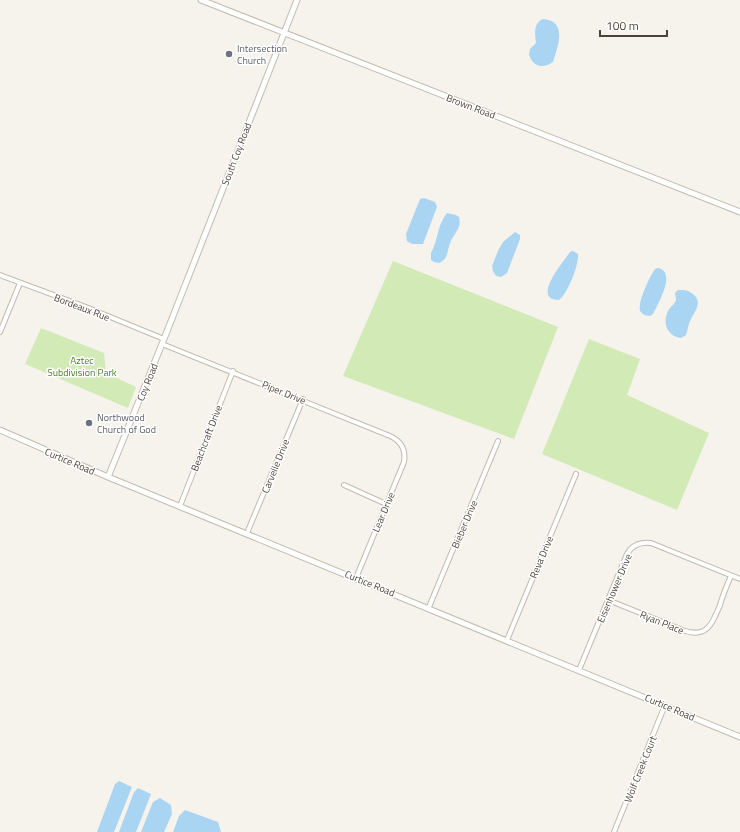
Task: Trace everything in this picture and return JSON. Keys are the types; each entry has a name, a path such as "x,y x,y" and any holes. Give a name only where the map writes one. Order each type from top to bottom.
{"street":[{"name":"Brown Road","path":"201,0 740,212"},
{"name":"South Coy Road","path":"175,309 297,0"},
{"name":"Bordeaux Rue","path":"0,275 86,307 163,341"},
{"path":"0,332 20,283"},
{"name":"Coy Road","path":"108,476 175,309"},
{"name":"Piper Drive","path":"163,341 397,439 402,446"},
{"name":"Beachcraft Drive","path":"180,506 232,371"},
{"name":"Carvelle Drive","path":"247,533 303,399"},
{"name":"Curtice Road","path":"0,430 180,506 740,736"},
{"name":"Bieber Drive","path":"429,608 498,441"},
{"name":"Lear Drive","path":"356,578 404,462 402,446"},
{"name":"Reva Drive","path":"507,640 576,474"},
{"path":"344,485 386,504"},
{"name":"Eisenhower Drive","path":"579,670 627,554 632,548 642,543 654,544 740,579"},
{"name":"Ryan Place","path":"608,600 685,631 697,633 706,629 712,623 731,576"},
{"name":"Wolf Creek Court","path":"614,832 665,705"}],"green space":[{"path":"393,261 558,327 514,439 343,376"},
{"name":"Aztec Subdivision Park","path":"41,328 104,353 106,373 136,387 128,408 25,364"},
{"path":"589,339 640,359 627,395 709,433 677,510 542,454"}],"water":[{"path":"543,19 556,24 559,42 553,62 545,66 538,66 530,58 529,54 530,49 536,43 536,26"},
{"path":"424,198 435,202 437,207 423,244 412,244 407,241 406,234 420,199"},
{"path":"447,213 459,217 460,224 451,241 445,259 439,263 434,262 431,260 431,253 441,223"},
{"path":"515,232 520,235 520,239 507,273 501,277 496,276 492,266 498,251 503,242"},
{"path":"573,251 578,254 578,259 575,272 569,285 559,300 551,298 548,294 548,287 570,252"},
{"path":"658,268 666,275 666,282 662,296 653,314 650,316 644,315 640,311 642,296 655,269"},
{"path":"678,290 686,290 691,293 696,297 698,303 689,323 686,335 681,338 672,335 666,324 666,316 676,300 675,293"},
{"path":"119,781 132,787 114,832 97,832 115,784"},
{"path":"138,788 151,794 136,832 119,832 134,792"},
{"path":"160,798 171,805 172,814 164,832 141,832 153,802"},
{"path":"185,810 218,822 221,832 173,832 179,816"}],"place":[{"name":"Intersection Church","path":"229,54"},
{"name":"Northwood Church of God","path":"89,423"}]}
